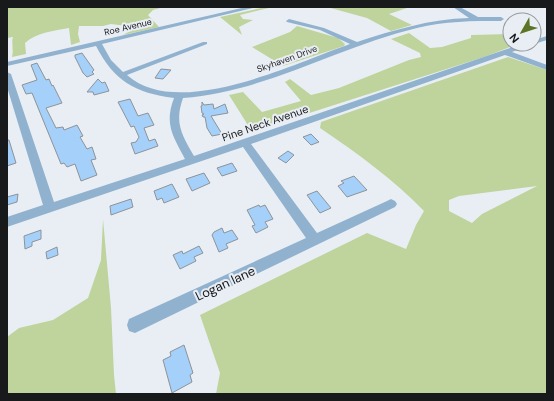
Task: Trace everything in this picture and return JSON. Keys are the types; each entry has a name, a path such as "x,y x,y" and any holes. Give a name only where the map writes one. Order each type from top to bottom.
{"street":[{"name":"Roe Avenue","path":"7,64 254,7"},
{"path":"456,7 476,19"},
{"name":"Skyhaven Drive","path":"98,43 109,64 121,75 141,88 154,92 179,96 204,94 232,89 423,24 476,19 501,19"},
{"path":"289,21 322,29 358,45"},
{"path":"121,75 205,44"},
{"path":"507,53 547,68"},
{"name":"Pine Neck Avenue","path":"7,222 245,143 507,53"},
{"path":"7,74 50,208"},
{"path":"179,96 173,110 173,123 191,160"},
{"path":"245,143 315,240"},
{"name":"Logan lane","path":"135,325 391,204"}],"green space":[{"path":"7,7 164,7 153,10 148,15 159,27 123,35 130,31 127,26 111,24 103,26 79,26 78,34 80,42 71,45 69,28 52,31 40,34 30,39 25,43 26,54 12,57 13,37 7,38"},
{"path":"266,7 273,7 240,15 243,19 253,20 239,27 242,35 220,17"},
{"path":"327,7 407,8 389,14 412,25 391,31 367,18"},
{"path":"297,26 338,38 345,44 344,46 283,66 252,47 290,32"},
{"path":"409,33 430,48 442,47 471,38 471,35 502,34 502,50 250,132 246,122 229,95 243,92 262,112 301,101 285,82 290,79 311,95 339,88 409,60 421,57 420,53 391,39"},
{"path":"508,57 547,70 547,394 216,394 220,373 200,315 367,233 406,249 416,225 424,211 400,188 374,167 320,128 321,122","holes":["537,186 482,214 472,223 449,211 449,200 459,196"]},
{"path":"103,219 111,308 116,394 7,394 7,337 19,328 53,320 88,298 101,260"}],"building":[{"path":"82,53 94,70 92,72 94,74 87,77 83,73 75,57 75,55"},
{"path":"37,63 46,80 49,79 52,86 53,85 62,103 46,108 56,128 63,127 64,130 77,125 83,136 80,137 87,149 92,147 96,159 91,160 97,175 81,181 75,164 67,167 64,163 61,164 32,93 26,94 22,85 37,80 31,65"},
{"path":"161,69 171,70 163,79 155,78"},
{"path":"98,79 102,83 105,82 109,91 94,95 93,92 87,92"},
{"path":"130,99 138,116 148,113 154,125 144,128 149,141 155,139 158,146 135,154 131,143 136,142 139,137 134,126 131,127 118,102"},
{"path":"202,102 204,105 213,104 214,109 225,104 228,113 211,116 222,134 212,136 207,128 205,117 202,115 204,114 202,113"},
{"path":"311,134 319,142 311,145 303,137"},
{"path":"7,140 9,140 16,163 7,166"},
{"path":"288,151 294,155 286,163 278,158"},
{"path":"232,163 237,171 222,176 217,168"},
{"path":"204,173 210,183 192,191 186,179"},
{"path":"354,176 367,190 347,197 338,186 344,183 341,181"},
{"path":"172,184 179,197 164,203 162,198 157,200 154,191"},
{"path":"317,191 331,208 320,213 307,195"},
{"path":"18,194 17,202 7,205 7,197"},
{"path":"131,199 133,207 111,215 110,206"},
{"path":"259,205 260,207 265,205 273,219 265,222 268,227 256,233 252,226 255,225 247,210"},
{"path":"222,228 224,233 232,230 238,239 226,244 228,248 219,252 212,235 214,232"},
{"path":"41,230 41,239 32,242 32,246 25,249 24,236"},
{"path":"199,246 203,253 194,257 196,261 180,269 173,255 182,251 183,254"},
{"path":"57,247 58,255 47,259 46,252"},
{"path":"184,345 193,373 190,375 192,382 172,393 163,360 171,356 170,352"}]}
